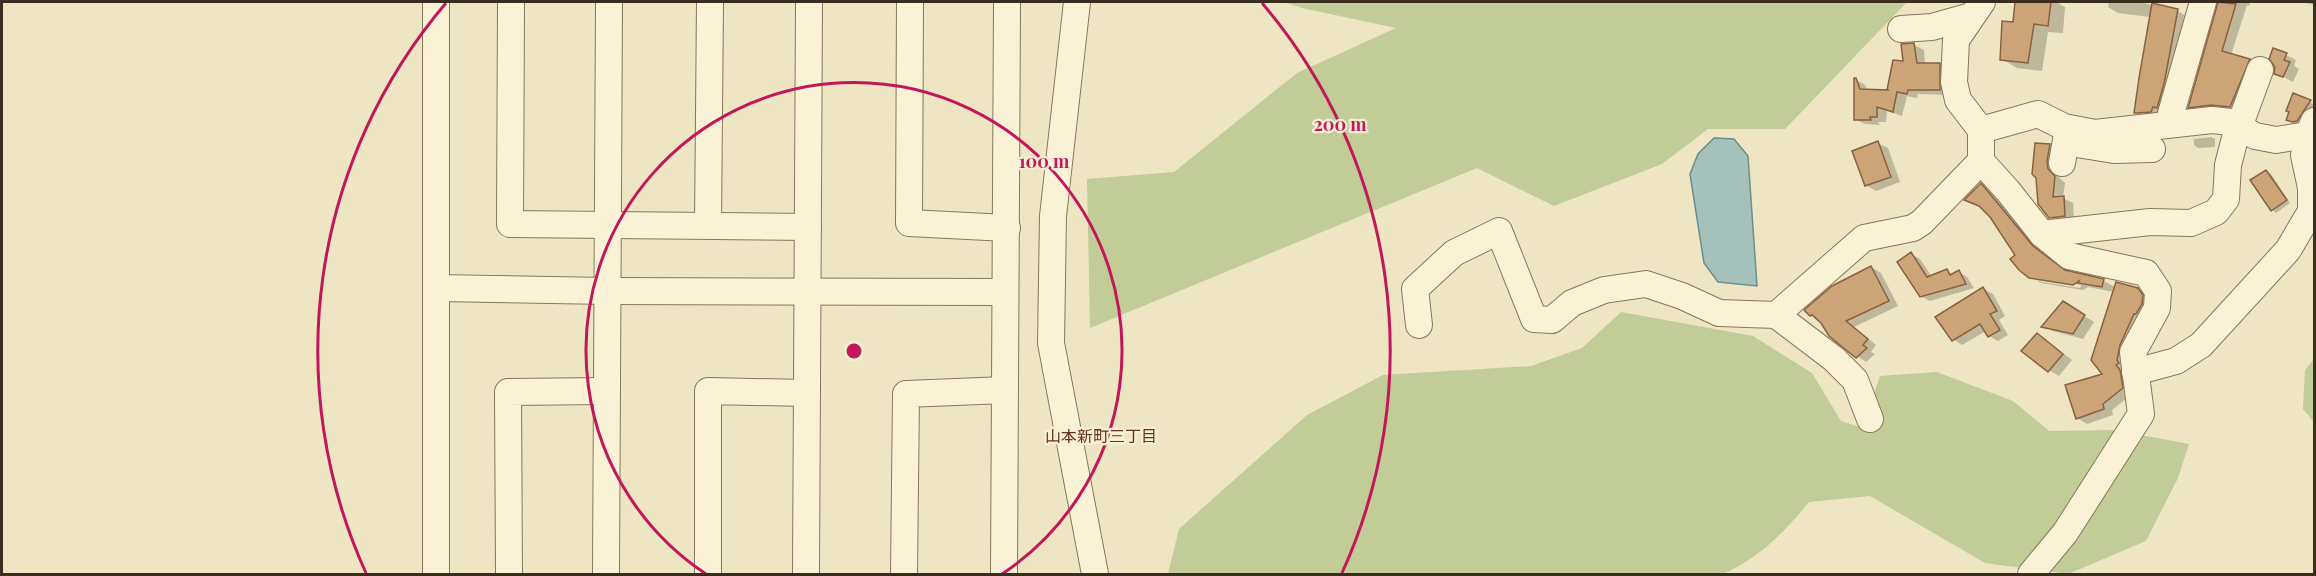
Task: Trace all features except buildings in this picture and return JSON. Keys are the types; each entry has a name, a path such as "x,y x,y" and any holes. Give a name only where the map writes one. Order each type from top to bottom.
{"street":[{"path":"435,574 436,2"},
{"path":"511,2 510,224 808,226"},
{"path":"606,574 609,2"},
{"path":"708,225 710,2"},
{"path":"806,574 809,2"},
{"path":"910,2 909,223 1007,228"},
{"path":"1004,574 1007,2"},
{"path":"1077,2 1053,216 1051,343 1095,574"},
{"path":"2168,124 2204,2"},
{"path":"1901,29 1932,27 1977,9"},
{"path":"1977,9 1956,40 1953,82 1958,100 1981,130 1981,161 2008,190 2042,234 2069,256 2146,273 2158,291 2157,308 2133,352 2141,414 2065,533 2031,574"},
{"path":"2042,234 2151,222 2191,223 2216,212 2226,199 2228,165 2260,70"},
{"path":"2038,114 2064,152 2095,148 2152,149"},
{"path":"1981,130 2038,114 2064,127 2095,133 2212,120 2232,122 2255,136 2276,140 2311,128"},
{"path":"2135,372 2176,361 2201,345 2288,250 2311,211 2311,188 2304,155 2311,128"},
{"path":"1776,315 1864,238 1913,228 1922,222 1981,161"},
{"path":"1419,325 1414,289 1454,253 1499,231 1534,319 1552,320 1572,303 1604,290 1646,284 1682,296 1719,313 1776,315 1834,359 1855,380 1870,419"},
{"path":"436,288 1004,292"},
{"path":"904,574 906,394 1005,390"},
{"path":"509,574 508,392 606,391"},
{"path":"708,574 708,391 807,393"}],"green space":[{"path":"1284,2 1907,2 1785,129 1708,129 1662,164 1554,206 1477,168 1090,328 1087,179 1174,172 1297,73 1396,28"},
{"path":"1621,312 1753,336 1812,373 1841,421 1863,428 1880,376 1937,372 2013,401 2049,431 2115,430 2189,444 2178,478 2146,541 2068,574 1985,563 1870,496 1809,502 1790,524 1760,552 1723,574 1168,574 1179,529 1307,415 1383,375 1531,366 1582,348"},
{"path":"2314,359 2314,422 2303,409 2305,370"}],"water":[{"path":"1714,138 1734,139 1748,156 1757,286 1718,282 1704,263 1690,174 1698,154"}],"district":[{"name":"山本新町三丁目","path":"1101,435"}]}
